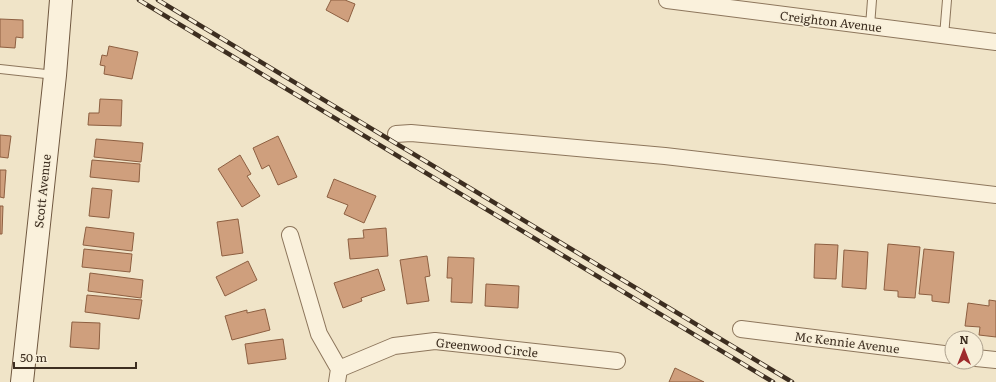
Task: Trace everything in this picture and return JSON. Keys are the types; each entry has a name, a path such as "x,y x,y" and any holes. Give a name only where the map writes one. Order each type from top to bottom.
{"street":[{"name":"Creighton Avenue","path":"667,0 996,42"},
{"name":"Scott Avenue","path":"22,382 55,75 58,1"},
{"path":"396,134 411,133 665,156 996,195"},
{"path":"290,235 319,334 338,376"},
{"name":"Mc Kennie Avenue","path":"741,329 944,354"},
{"name":"Greenwood Circle","path":"338,376 394,346 435,341 617,361"},
{"path":"984,359 996,360"}],"lane":[{"path":"870,26 872,0"},
{"path":"944,36 947,0"},
{"path":"0,69 55,75"}],"building":[{"path":"331,0 345,0 355,4 348,22 326,10"},
{"path":"0,19 23,20 23,38 16,37 15,48 0,47"},
{"path":"109,46 138,52 132,79 104,74 105,66 100,65 102,55 107,56"},
{"path":"100,99 122,100 121,126 88,125 89,113 99,113"},
{"path":"0,135 11,136 8,158 0,157"},
{"path":"278,136 297,177 278,185 269,165 262,169 253,148"},
{"path":"96,139 143,143 141,162 94,157"},
{"path":"240,155 251,174 247,176 260,196 242,207 218,169"},
{"path":"92,160 140,164 139,182 90,177"},
{"path":"0,170 6,170 4,198 0,197"},
{"path":"334,179 376,196 364,223 344,214 348,205 327,197"},
{"path":"92,188 112,190 109,218 89,216"},
{"path":"0,206 3,206 2,234 0,234"},
{"path":"238,219 243,253 222,256 217,222"},
{"path":"86,227 134,233 132,251 83,245"},
{"path":"386,228 388,256 350,259 348,239 364,238 363,230"},
{"path":"815,244 838,245 836,279 814,278"},
{"path":"888,244 920,247 915,298 898,297 898,291 884,290"},
{"path":"84,249 132,254 130,272 82,267"},
{"path":"924,249 954,252 949,303 932,301 932,295 919,294"},
{"path":"844,250 868,252 866,289 842,287"},
{"path":"427,256 430,276 425,277 429,301 407,304 400,260"},
{"path":"448,257 474,258 472,303 451,302 452,278 447,278"},
{"path":"248,261 257,280 225,296 216,277"},
{"path":"378,269 385,290 361,298 362,301 343,308 334,283"},
{"path":"90,273 143,280 141,298 88,291"},
{"path":"486,284 519,286 518,308 485,306"},
{"path":"87,295 142,300 139,319 85,312"},
{"path":"989,300 996,301 996,337 984,336 984,330 980,330 980,327 965,326 968,303 989,306"},
{"path":"265,309 270,330 232,340 225,316 247,310 247,313"},
{"path":"72,322 100,323 99,349 70,347"},
{"path":"283,339 286,359 248,364 245,344"},
{"path":"675,368 704,382 669,382"}],"railway":[{"path":"139,0 773,382"},
{"path":"158,0 792,382"}]}
